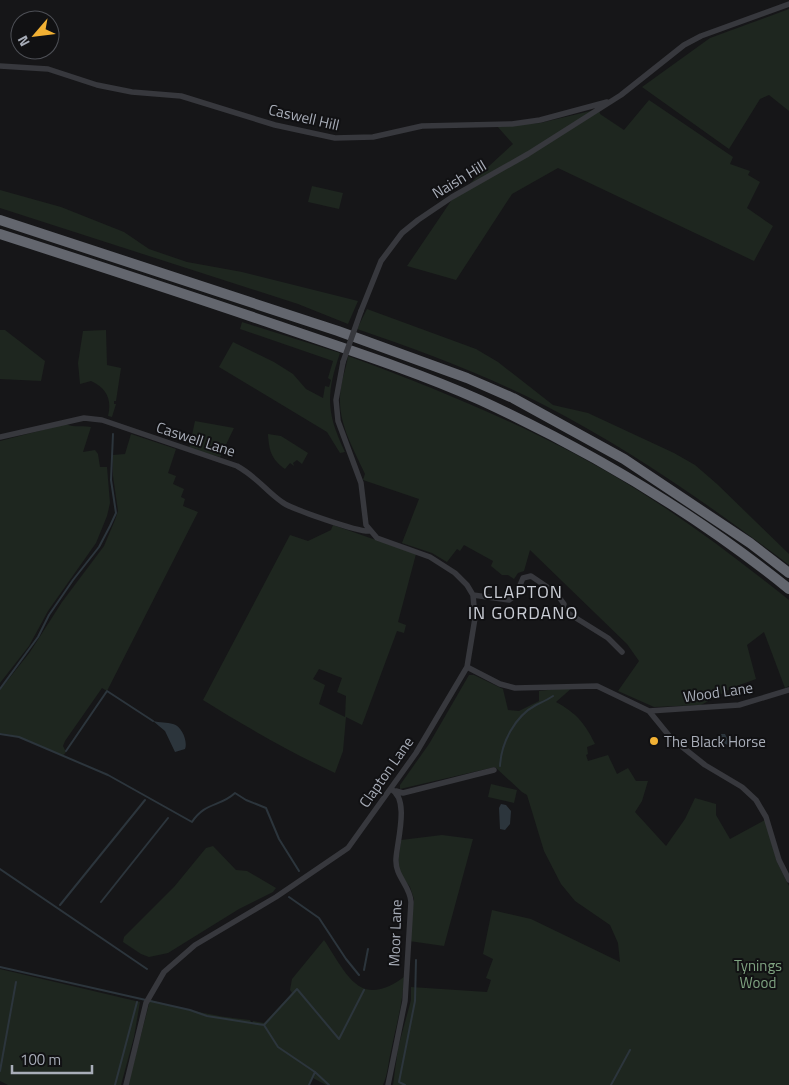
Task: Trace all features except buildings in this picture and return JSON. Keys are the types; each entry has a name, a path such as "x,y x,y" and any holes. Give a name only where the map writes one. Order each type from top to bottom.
{"highway":[{"path":"0,220 338,331 467,378 513,398 624,459 750,543 789,573"},
{"path":"0,234 372,357 478,400 568,444 647,489 740,552 789,589"}],"street":[{"path":"607,102 643,80 684,45 701,36 789,4"},
{"name":"Caswell Hill","path":"0,66 48,69 97,85 132,92 181,96 275,125 335,138 373,137 422,126 512,124 540,120 607,102"},
{"name":"Naish Hill","path":"370,531 365,521 361,483 338,421 336,400 343,362 381,261 402,233 452,197 528,154 607,102"},
{"name":"Caswell Lane","path":"0,437 75,420 102,420 237,466 253,475 282,503 351,527 370,531"},
{"path":"370,531 377,538 420,552 437,561 463,580 473,595 509,600 516,595 522,579 529,576 540,580 561,598 564,604 562,612 608,638 622,652"},
{"name":"Clapton Lane","path":"126,1085 146,1003 164,972 195,945 276,897 348,848 394,790 467,667 475,628 473,595"},
{"path":"467,667 498,683 515,688 597,686 649,711 671,738 706,765 742,787 756,800 766,817 779,860 789,880"},
{"name":"Wood Lane","path":"649,711 739,705 789,690"},
{"path":"394,790 403,793 494,770"},
{"name":"Moor Lane","path":"388,1085 405,1001 411,902 410,894 400,879 396,868 402,804 394,790"}],"green space":[{"path":"789,9 789,111 769,95 760,99 729,149 642,87 710,38"},
{"path":"649,100 733,157 730,164 750,171 748,175 760,182 747,208 773,226 754,261 558,168 512,194 456,280 407,266 451,201 513,144 497,126 540,123 599,109 600,114 624,130"},
{"path":"312,186 343,193 339,209 308,202"},
{"path":"0,190 61,207 124,232 149,249 187,262 242,272 358,301 348,324 298,304 0,208"},
{"path":"367,309 476,349 498,362 553,405 588,413 674,453 695,465 789,554 789,565 730,521 670,480 576,422 475,373 357,329"},
{"path":"242,322 340,353 332,380 330,403 334,426 345,452 340,453 327,432 219,367 233,342 274,362 293,374 306,389 323,398 325,386 329,387 331,380 328,378 333,361 240,329"},
{"path":"0,330 5,330 45,361 41,381 0,379"},
{"path":"106,330 107,365 121,368 116,401 114,401 114,404 116,404 112,417 108,416 109,400 101,387 91,381 80,384 78,363 83,331"},
{"path":"348,356 460,400 569,451 639,491 716,544 789,600 789,686 785,688 764,632 747,645 756,679 734,687 701,705 654,707 618,691 639,661 627,644 530,550 524,571 518,573 514,579 508,575 502,575 491,566 493,561 464,545 460,551 457,549 447,562 432,553 402,543 419,499 363,480 365,474 348,437 340,408 341,387"},
{"path":"195,421 234,428 220,457 189,449"},
{"path":"66,424 91,427 83,452 95,450 98,454 100,467 107,467 110,503 107,516 96,543 48,611 29,646 0,683 0,441"},
{"path":"131,434 176,449 168,473 176,476 173,484 184,489 181,497 185,499 183,506 198,512 107,691 102,688 65,741 63,746 66,752 63,756 16,736 0,733 0,690 30,652 62,602 104,546 118,511 113,476 113,455 125,454"},
{"path":"268,434 281,436 308,453 302,464 297,460 293,463 294,466 290,463 285,469 280,465 272,454"},
{"path":"333,525 416,554 398,622 406,625 404,633 397,631 362,725 346,717 343,751 335,773 268,739 203,700 290,535 308,541 331,530","holes":["319,669 342,678 337,692 346,696 345,717 319,704 325,685 313,679"]},
{"name":"Tynings Wood","path":"469,675 474,675 503,689 508,710 519,711 539,701 539,691 573,687 556,702 569,710 584,724 595,744 587,747 588,754 586,755 588,761 608,755 617,774 628,768 636,781 648,781 642,801 635,812 666,846 685,819 695,798 716,804 716,815 730,839 765,820 777,862 789,886 789,1085 393,1085 398,1048 411,1000 411,987 487,992 491,980 486,978 493,959 483,954 492,910 531,919 620,962 618,943 610,925 575,901 561,884 544,851 527,795 495,767 400,789 400,785 429,744"},
{"path":"491,784 517,790 514,803 488,797"},
{"path":"442,835 473,839 444,946 409,941 414,899 410,887 401,875 398,864 401,840"},
{"path":"213,846 236,870 247,871 276,888 273,892 239,909 168,953 149,957 123,942 124,937 174,887 206,848"},
{"path":"324,940 348,975 356,984 365,989 376,990 389,986 404,977 399,1014 383,1085 326,1085 313,1078 309,1085 128,1085 150,1000 225,1017 250,1020 252,1024 253,1021 264,1023 292,993 290,990 292,979"},
{"path":"0,969 140,1002 134,1037 121,1085 8,1085 0,1081"}],"shaded area":[{"path":"153,721 176,725 182,731 185,739 185,749 175,752 165,731"},
{"path":"721,734 725,734 731,746 720,742"},
{"path":"501,804 506,805 511,811 510,824 505,830 500,829 499,808"}],"waterway":[{"path":"0,689 38,637 49,615 73,580 99,547 116,513 111,480 113,434"},
{"path":"66,751 107,691 153,721"},
{"path":"500,766 506,739 516,723 528,710 553,696"},
{"path":"0,734 19,737 108,775 192,822 202,811 224,801 235,793 246,800 266,808 279,839 299,871"},
{"path":"60,905 145,800"},
{"path":"101,902 168,818"},
{"path":"0,869 147,969"},
{"path":"289,897 319,918 359,975"},
{"path":"364,970 368,949"},
{"path":"405,1085 399,1082 415,1001 416,960"},
{"path":"0,967 190,1010 207,1016 264,1025 278,1047 315,1072 329,1085"},
{"path":"0,1071 16,982"},
{"path":"264,1025 297,989 339,1039 364,990"},
{"path":"115,1085 137,1002"},
{"path":"611,1085 630,1050"},
{"path":"309,1085 315,1072"}],"place":[{"name":"The Black Horse","path":"654,741"}],"district":[{"name":"CLAPTON IN GORDANO","path":"523,601"}]}
